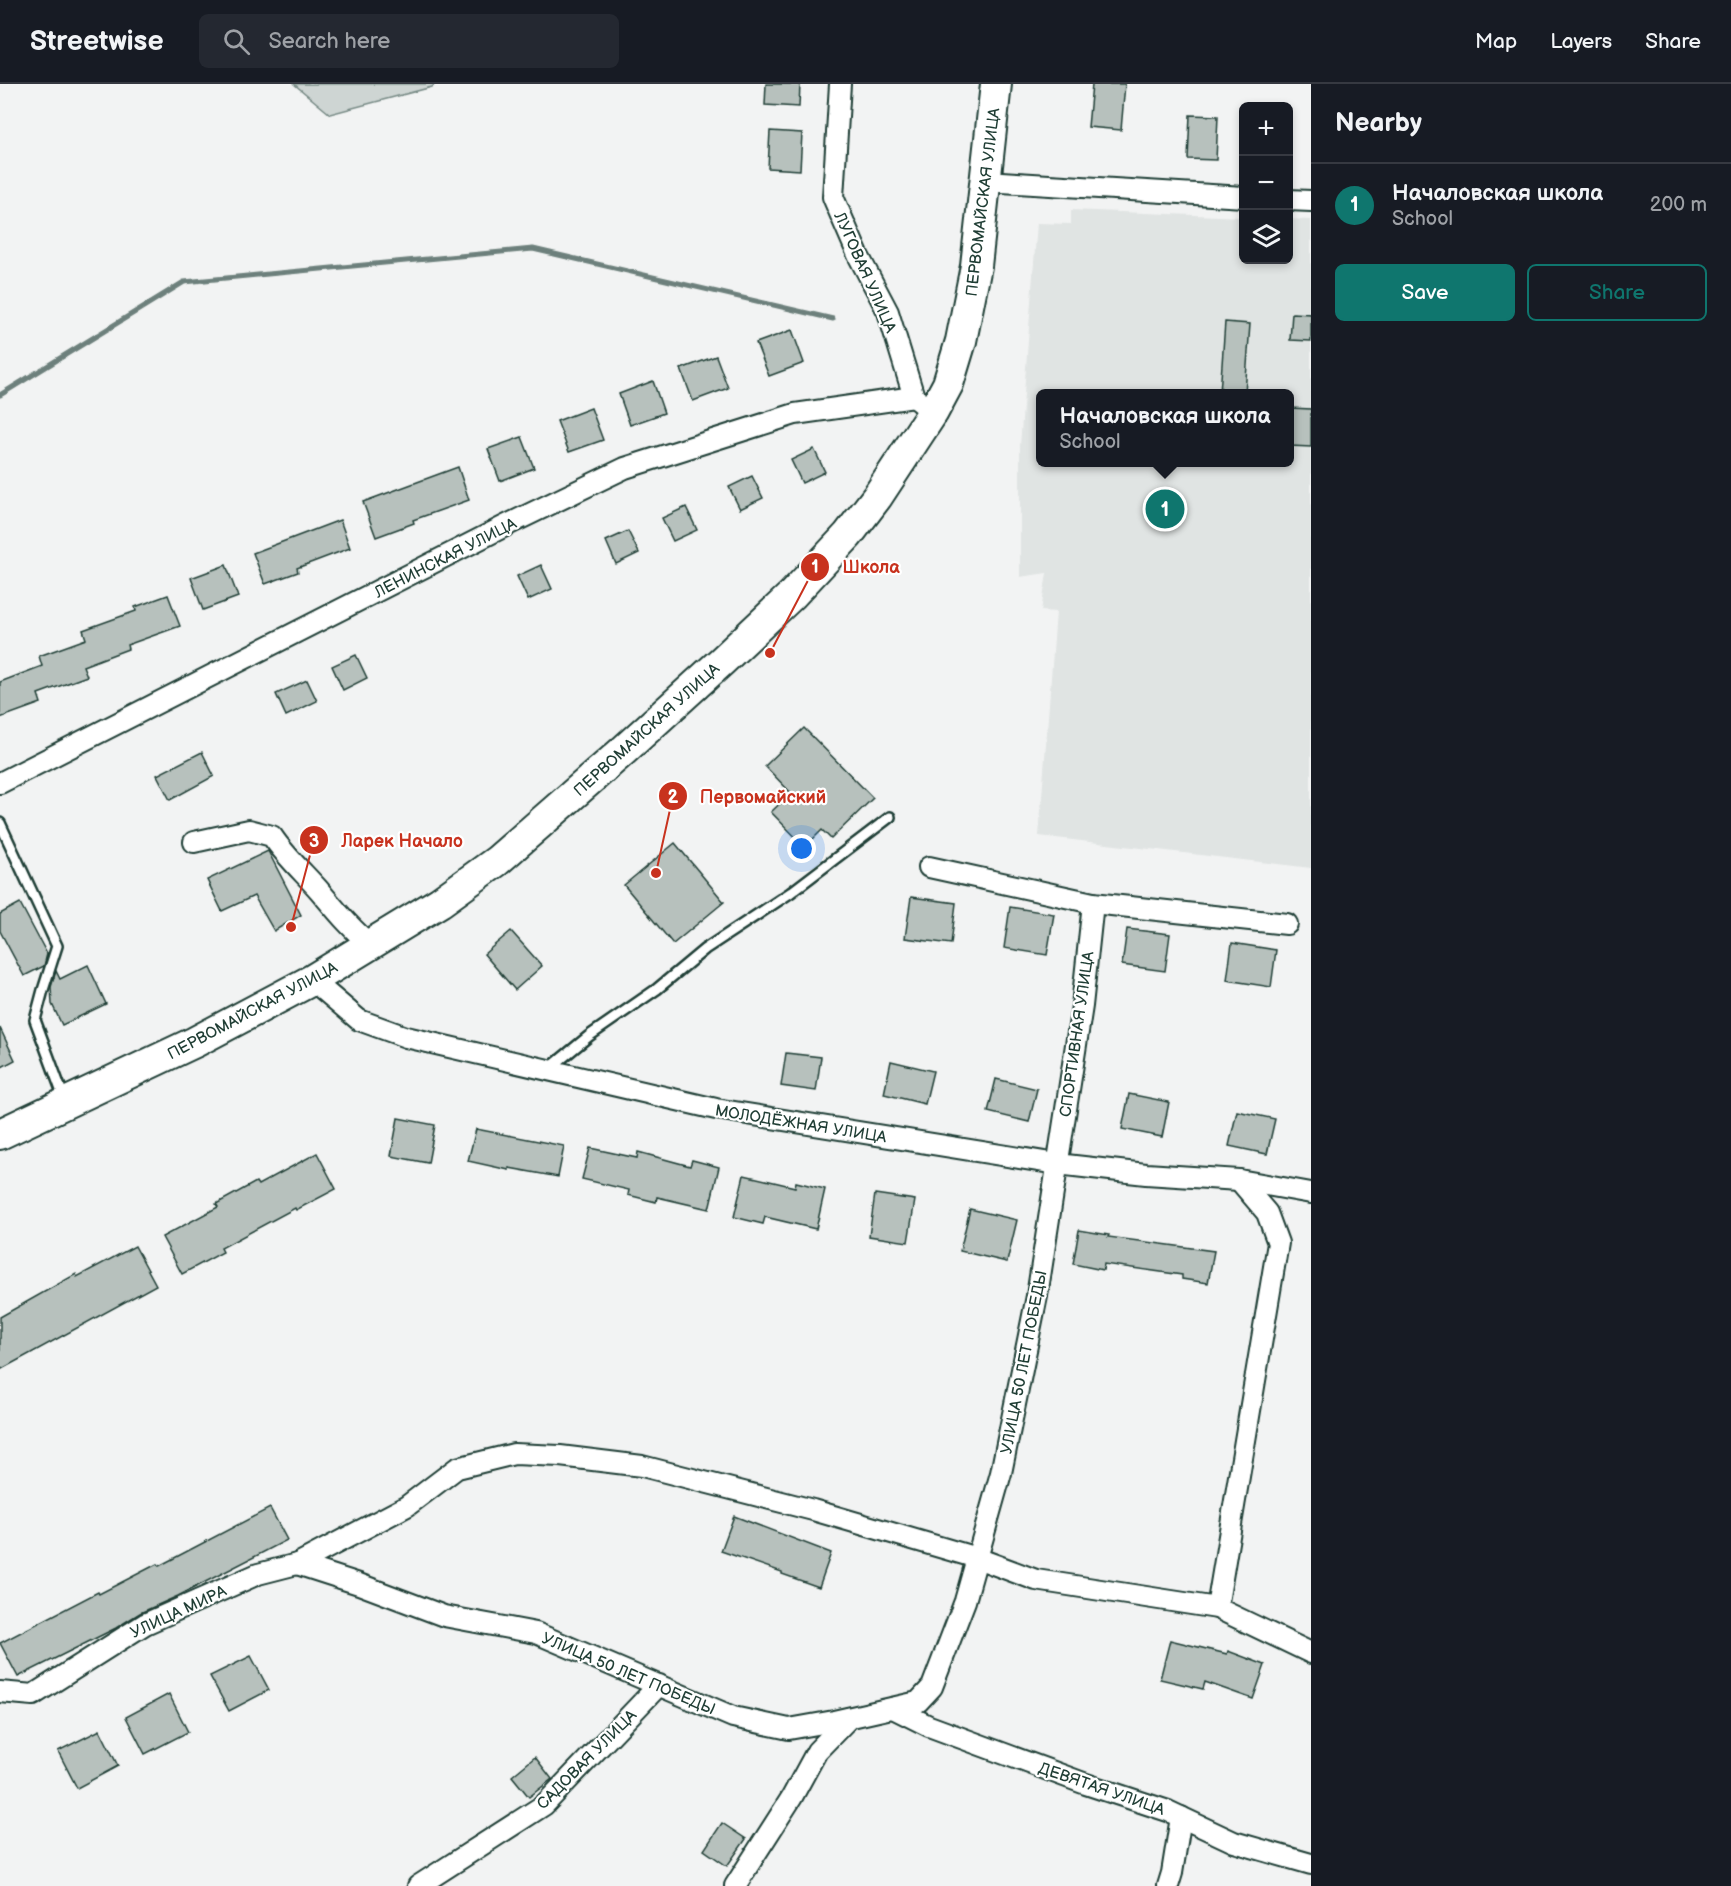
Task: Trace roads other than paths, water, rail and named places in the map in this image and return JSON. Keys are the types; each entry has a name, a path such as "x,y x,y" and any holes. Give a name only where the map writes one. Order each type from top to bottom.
{"main road":[{"name":"ПЕРВОМАЙСКАЯ УЛИЦА","path":"0,1134 195,1042 312,980 440,902 497,861 623,751 792,595 848,535 895,471 923,404 948,384 961,341 976,266 996,84"}],"street":[{"name":"ЛУГОВАЯ УЛИЦА","path":"840,84 833,197 858,255 888,312 923,404"},
{"path":"986,182 1239,197"},
{"path":"1293,200 1311,201"},
{"name":"ЛЕНИНСКАЯ УЛИЦА","path":"0,783 507,525 625,468 795,414 923,404"},
{"path":"194,842 249,830 272,836 284,854 317,888 354,932 371,945"},
{"path":"929,867 1093,903 1287,924"},
{"name":"СПОРТИВНАЯ УЛИЦА","path":"1057,1164 1082,1005 1093,903"},
{"name":"МОЛОДЁЖНАЯ УЛИЦА","path":"312,980 359,1020 406,1037 716,1109 1057,1164 1146,1174 1239,1180 1311,1193"},
{"name":"УЛИЦА 50 ЛЕТ ПОБЕДЫ","path":"297,1564 359,1584 444,1616 536,1633 733,1718 789,1729 918,1702 932,1687 965,1601 1001,1473 1037,1296 1057,1164"},
{"path":"1217,1608 1278,1243 1267,1213 1239,1180"},
{"path":"297,1564 407,1506 458,1468 514,1454 560,1456 642,1466 813,1510 977,1558 1036,1580 1217,1608 1311,1653"},
{"name":"УЛИЦА МИРА","path":"0,1692 33,1695 145,1624 258,1574 297,1564"},
{"name":"САДОВАЯ УЛИЦА","path":"418,1886 544,1806 659,1685"},
{"name":"ДЕВЯТАЯ УЛИЦА","path":"893,1708 929,1726 1086,1784 1168,1811 1234,1842 1311,1864"},
{"path":"735,1886 792,1797 818,1751 849,1718"},
{"path":"1168,1886 1181,1817"}],"lane":[{"path":"548,1070 589,1036 657,989 705,949 790,893 890,817"},
{"path":"0,823 57,946 35,1020 66,1103"}],"waterway":[{"path":"0,395 184,282 533,249 833,319"}],"place":[{"name":"Началовская школа","path":"1165,509"},
{"name":"Школа","path":"770,653"},
{"name":"Первомайский","path":"656,873"},
{"name":"Ларек Начало","path":"291,927"}]}
